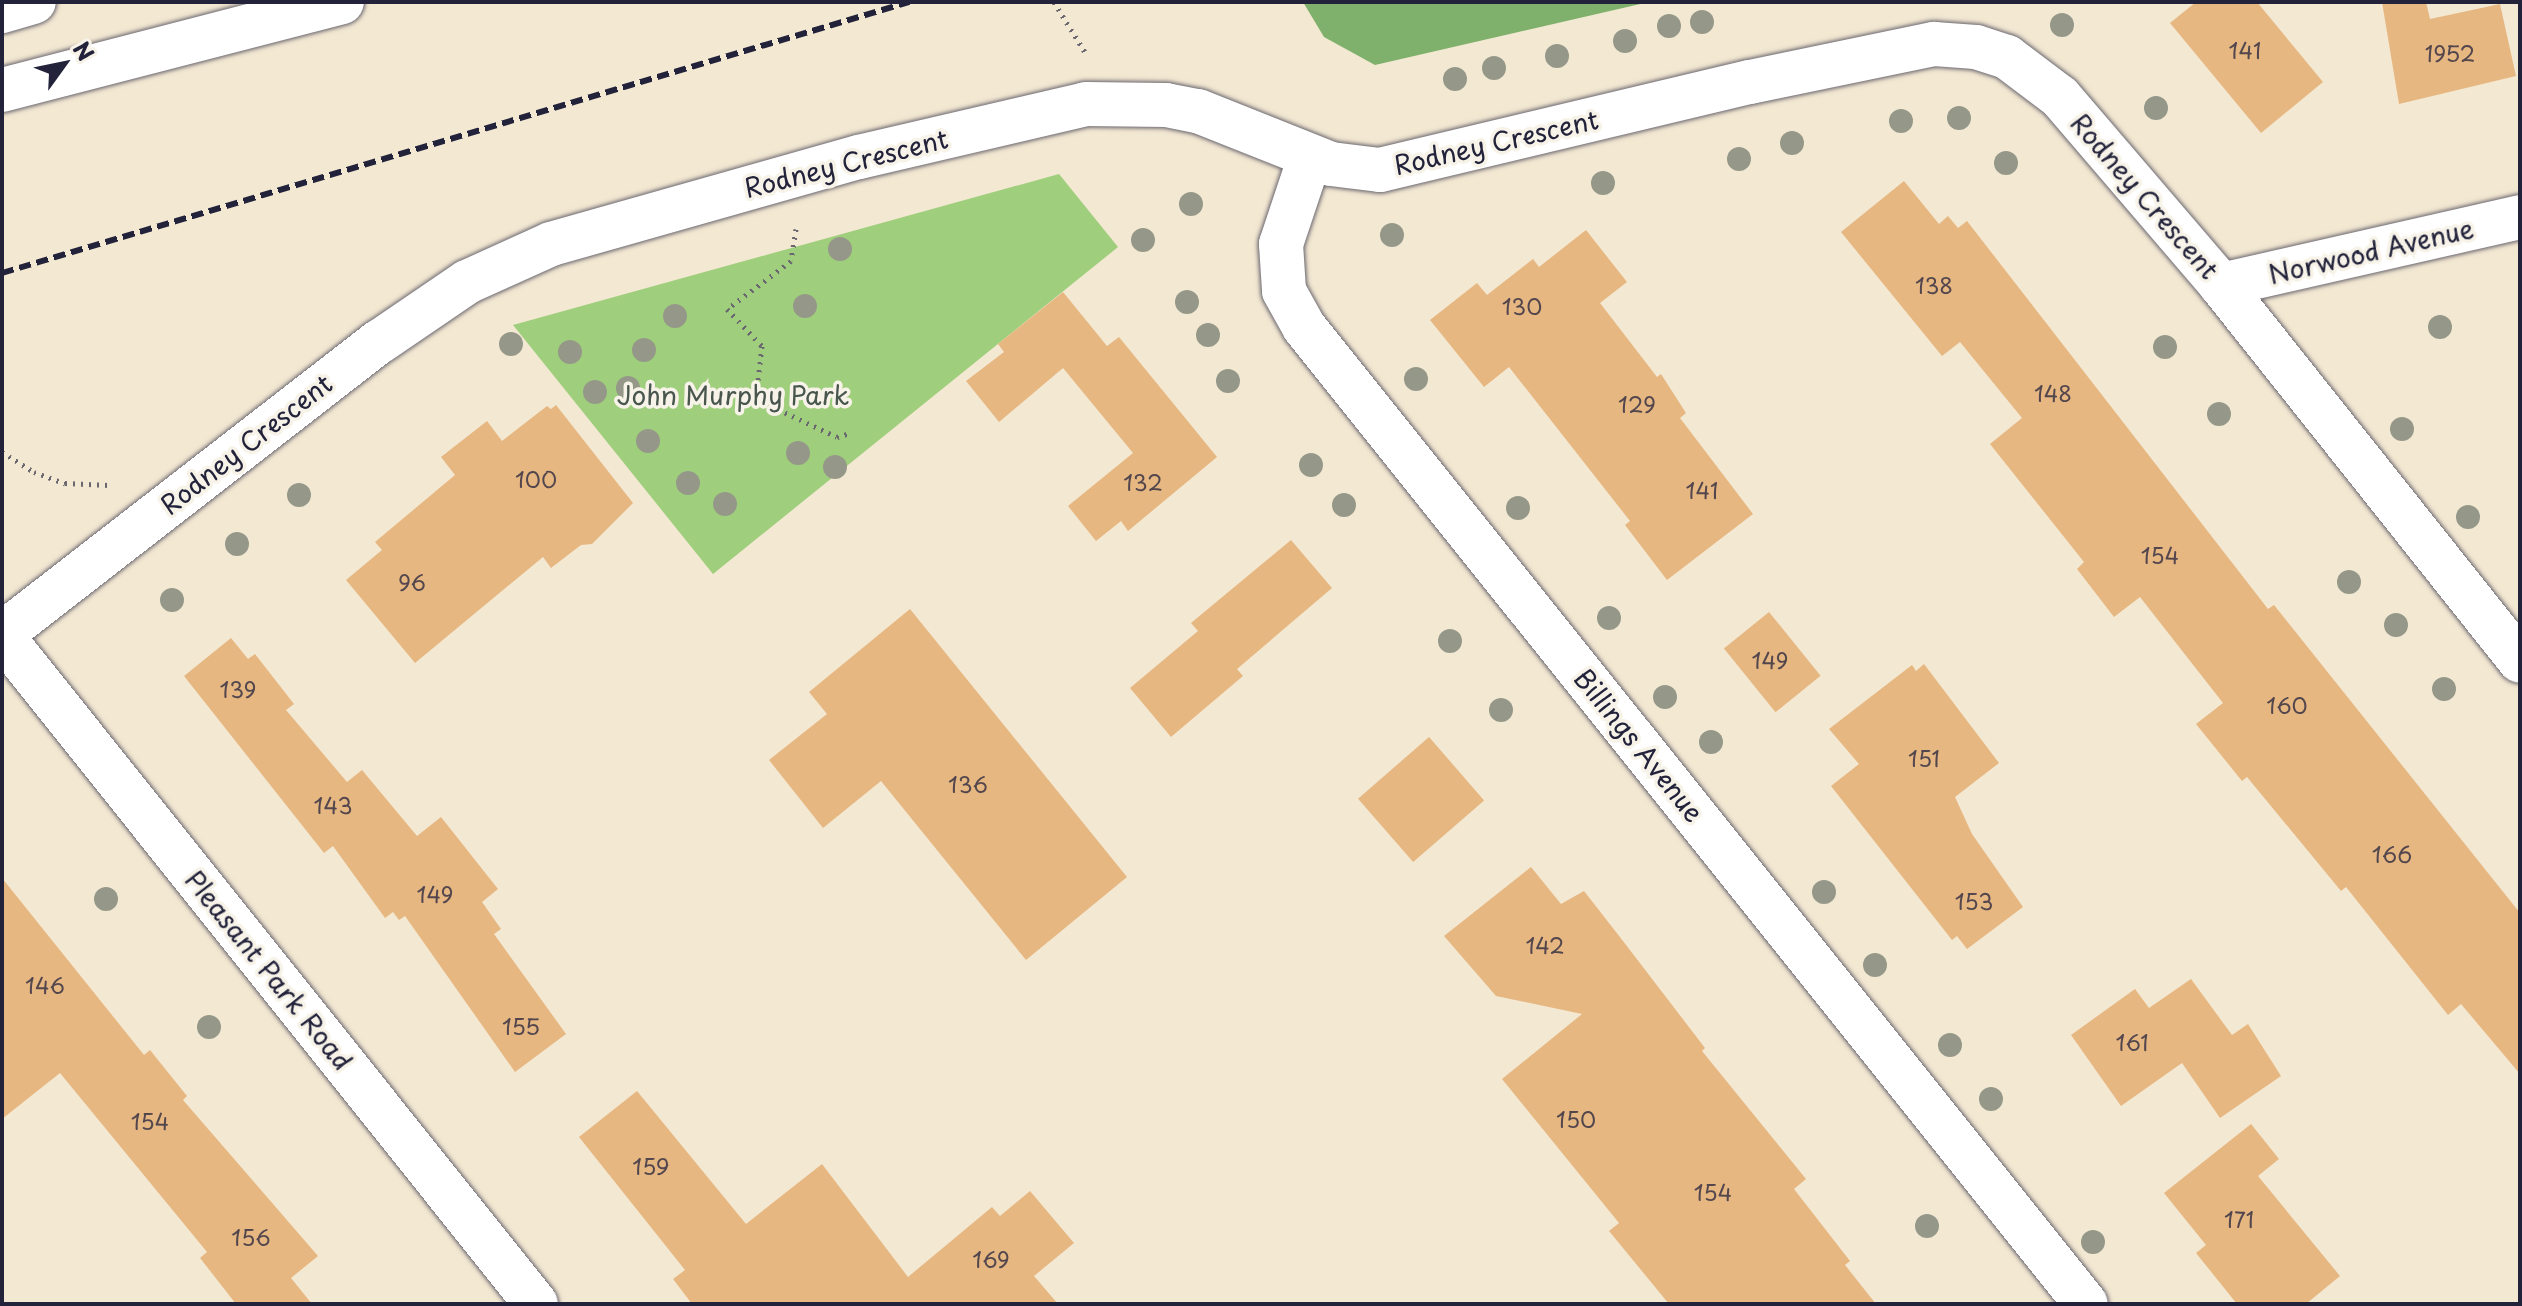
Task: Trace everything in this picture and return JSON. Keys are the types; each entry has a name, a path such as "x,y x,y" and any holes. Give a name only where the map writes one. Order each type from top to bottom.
{"street":[{"path":"2,11 34,2"},
{"path":"2,90 342,2"},
{"name":"Rodney Crescent","path":"2,635 379,342 467,282 551,244 783,178 1086,104 1198,111 1310,157 1380,170 1765,79 1934,44 1976,47 2007,57 2060,97 2221,285 2520,661"},
{"name":"Billings Avenue","path":"1310,157 1281,244 1284,291 1304,327 2086,1304"},
{"name":"Norwood Avenue","path":"2221,285 2520,217"},
{"name":"Pleasant Park Road","path":"2,635 536,1304"}],"path":[{"path":"783,178 797,236 791,261 727,309 762,346 756,399 837,437 850,433"},
{"path":"2,452 34,472 65,483 113,485"}],"green space":[{"path":"1303,2 1649,2 1375,65 1324,37"},
{"name":"John Murphy Park","path":"1059,174 1118,247 713,574 513,325"}],"building":[{"path":"2196,2 2257,2 2323,82 2261,133 2170,23"},
{"path":"2382,2 2426,2 2430,19 2500,4 2516,76 2399,104"},
{"path":"1904,181 1939,224 1948,216 1958,228 1967,221 2268,609 2274,605 2520,913 2520,1074 2461,1004 2448,1015 2346,887 2341,891 2247,777 2242,781 2196,724 2223,703 2140,597 2114,617 2077,569 2084,562 1990,444 2022,418 1960,342 1942,356 1841,232"},
{"path":"1586,230 1627,282 1600,303 1657,377 1661,374 1686,413 1680,418 1753,514 1667,580 1625,525 1630,521 1509,367 1484,387 1430,320 1477,283 1487,295 1533,259 1539,267"},
{"path":"1063,292 1107,346 1119,337 1217,457 1128,531 1121,521 1096,541 1068,506 1133,453 1063,368 999,422 966,381 1004,352 998,344"},
{"path":"556,405 633,503 592,544 581,545 551,568 543,557 415,663 346,580 382,550 375,542 455,475 441,457 487,421 502,441 547,406 551,409"},
{"path":"1291,540 1332,588 1237,669 1243,676 1171,737 1130,688 1198,631 1191,623"},
{"path":"910,609 1127,877 1026,960 881,781 823,828 769,760 827,714 809,692"},
{"path":"1769,612 1821,676 1776,712 1724,649"},
{"path":"231,638 248,659 255,654 294,704 286,710 347,782 362,770 417,836 441,817 498,889 482,902 501,929 494,934 566,1034 515,1072 405,916 399,920 393,912 385,918 333,846 324,853 184,676"},
{"path":"1924,664 1999,763 1955,797 1972,834 2023,907 1967,949 1957,936 1952,940 1831,786 1859,764 1829,729 1912,665 1916,671"},
{"path":"1429,737 1484,800 1413,862 1358,799"},
{"path":"1531,867 1561,904 1584,891 1705,1048 1702,1051 1806,1179 1794,1189 1850,1261 1845,1265 1876,1304 1669,1304 1609,1231 1619,1223 1502,1079 1582,1014 1496,996 1444,936"},
{"path":"2,878 144,1055 150,1050 187,1096 183,1100 318,1256 291,1278 312,1304 236,1304 200,1258 207,1252 60,1073 2,1119"},
{"path":"2191,979 2232,1035 2248,1024 2281,1076 2220,1118 2182,1063 2121,1106 2071,1035 2135,989 2149,1008"},
{"path":"637,1091 746,1224 822,1164 908,1277 992,1207 1000,1216 1030,1191 1074,1243 1034,1276 1058,1304 692,1304 673,1279 685,1270 579,1137"},
{"path":"2251,1124 2279,1159 2258,1176 2340,1276 2306,1304 2237,1304 2196,1253 2206,1245 2164,1193"}],"railway":[{"path":"2,273 909,2"}]}
